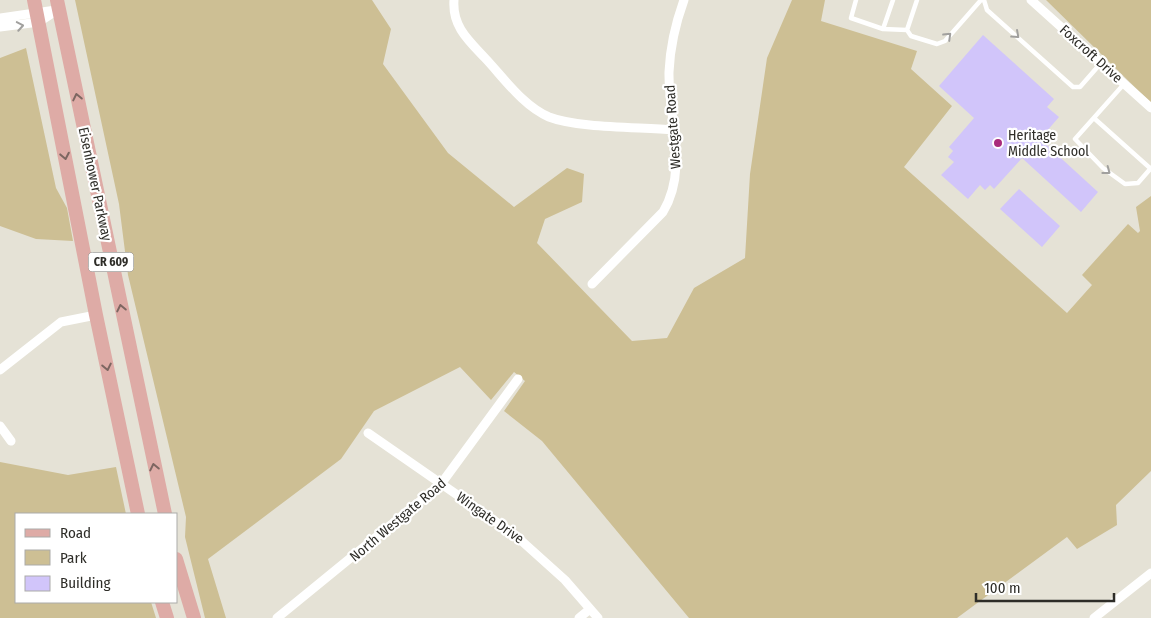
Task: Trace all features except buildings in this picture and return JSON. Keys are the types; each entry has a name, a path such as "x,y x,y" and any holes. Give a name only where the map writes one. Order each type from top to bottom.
{"main road":[{"name":"Eisenhower Parkway","path":"58,5 165,513"},
{"name":"Eisenhower Parkway","path":"37,11 96,315 138,513"},
{"path":"178,566 194,618"},
{"path":"162,603 166,618"}],"street":[{"path":"454,0 455,20 464,36 527,102 549,116 576,123 673,130"},
{"name":"Westgate Road","path":"592,284 663,212 671,199 677,169 669,70 684,0"},
{"name":"Foxcroft Drive","path":"1031,0 1151,108"},
{"path":"0,18 6,19 58,5"},
{"path":"0,28 37,11"},
{"path":"0,370 61,322 96,315"},
{"name":"North Westgate Road","path":"277,618 442,484 518,379"},
{"path":"0,426 11,441"},
{"name":"Wingate Drive","path":"368,433 442,484 540,556 598,618"},
{"path":"1094,618 1151,573"},
{"path":"579,618 590,609"}],"lane":[{"path":"856,0 851,18 883,29 907,30"},
{"path":"883,29 893,0"},
{"path":"907,30 917,0"},
{"path":"907,30 911,36 937,44 945,40 982,0 987,10 1073,87 1080,87 1101,63"},
{"path":"1095,119 1151,168 1138,183 1125,184 1103,168 1075,140 1124,84"}],"green space":[{"path":"75,0 372,0 391,29 383,64 448,153 514,207 567,168 584,174 582,202 545,219 537,243 632,341 667,338 694,288 745,258 750,174 767,58 792,0 825,0 821,21 917,51 911,69 952,106 904,167 1067,313 1092,285 1082,275 1128,224 1138,233 1140,231 1136,207 1151,196 1151,471 1116,505 1117,525 1077,549 1067,537 957,618 689,618 542,441 504,411 525,381 514,372 491,400 460,367 374,411 341,459 208,559 226,618 205,618 185,537 186,517 128,275 119,204"},
{"path":"1046,0 1151,0 1151,103"},
{"path":"26,48 56,188 67,208 73,241 36,239 0,226 0,58"},
{"path":"0,462 68,475 116,467 126,513 15,513 15,603 151,603 156,618 0,618"}],"place":[{"name":"Heritage Middle School","path":"998,143"}]}
